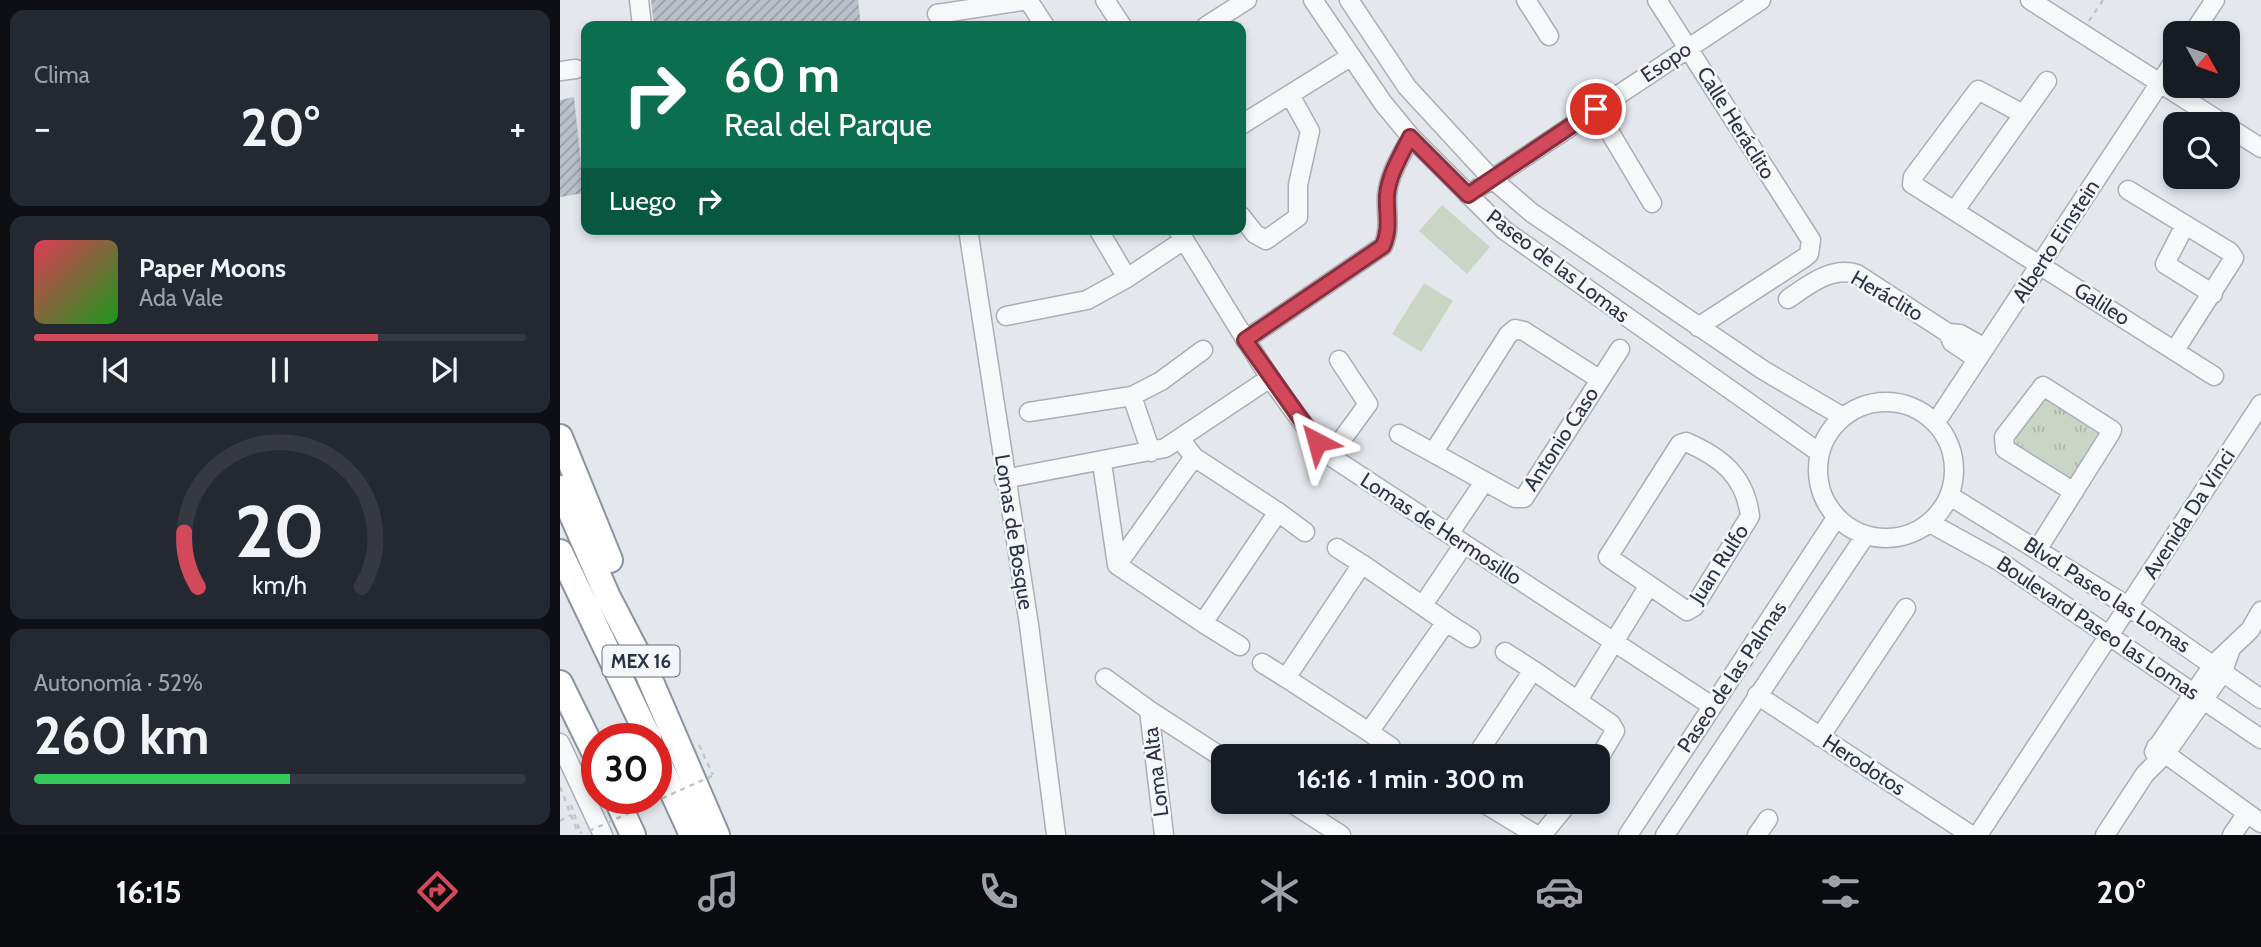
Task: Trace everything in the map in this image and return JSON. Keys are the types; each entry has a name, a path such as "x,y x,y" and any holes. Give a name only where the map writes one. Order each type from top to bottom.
{"highway":[{"path":"560,438 635,626 646,670"},
{"name":"MEX 16","path":"560,488 608,597 646,670 717,835"},
{"path":"560,552 642,723"},
{"path":"560,683 581,726"},
{"path":"672,791 692,835"},
{"path":"623,814 633,835"}],"street":[{"path":"639,0 641,21"},
{"path":"937,14 1028,0 1042,21"},
{"path":"1105,0 1119,21"},
{"name":"Paseo de las Lomas","path":"1314,0 1350,57 1410,137 1468,195 1529,249 1820,453"},
{"name":"Paseo de las Lomas","path":"1349,0 1407,87 1490,177 1532,213 1674,312 1774,377 1843,417"},
{"path":"1526,0 1549,36"},
{"name":"Calle Heráclito","path":"1657,0 1811,240 1811,247 1804,258 1698,327"},
{"name":"Esopo","path":"1468,195 1490,177 1760,0"},
{"path":"2030,0 2204,112"},
{"path":"2201,21 2215,0"},
{"path":"1212,21 1237,2"},
{"path":"1246,122 1350,57"},
{"name":"Alberto Einstein","path":"1936,422 2163,78"},
{"path":"1955,210 2047,81"},
{"name":"Galileo","path":"2023,114 1978,90 1913,177 1912,184 2214,376"},
{"path":"1246,222 1255,234 1266,240 1298,217 1298,185 1310,131 1290,95"},
{"path":"1596,109 1652,203"},
{"path":"2240,135 2261,148"},
{"path":"1245,340 1383,246 1390,231 1387,196 1391,175 1410,137"},
{"path":"2127,190 2234,258 2175,350"},
{"path":"2185,225 2165,264 2213,294"},
{"name":"Lomas de Bosque","path":"969,235 1004,480 1029,625 1056,835"},
{"path":"1102,235 1127,278"},
{"path":"1006,316 1087,300 1127,278 1180,235"},
{"name":"Lomas de Hermosillo","path":"1180,235 1270,377 1305,428 1330,456 1712,706"},
{"name":"Heráclito","path":"1788,299 1814,282 1847,271 1857,274 1948,333 1961,334 1981,354"},
{"path":"1658,339 1674,312"},
{"name":"Antonio Caso","path":"1433,453 1508,335 1515,329 1524,331 1599,379"},
{"name":"Antonio Caso","path":"1399,434 1515,498 1524,498 1620,349"},
{"path":"1029,412 1132,396 1161,382 1203,350"},
{"path":"1330,456 1368,404 1339,360"},
{"path":"1004,480 1151,452 1181,440 1270,377"},
{"path":"2037,550 2074,492 2112,430 2043,386 2004,437 2003,444 2006,449 2074,492"},
{"path":"1132,396 1151,452"},
{"path":"1891,402 1915,408 1936,422 1947,438 1954,457 1955,476 1951,496 1930,523 1910,535 1888,539 1865,536 1836,518 1823,498 1818,476 1820,453 1825,439 1843,417 1866,405 1891,402"},
{"name":"Avenida Da Vinci","path":"1978,835 2261,404"},
{"path":"1181,440 1194,457 1306,532"},
{"name":"Juan Rulfo","path":"1686,442 1734,472 1748,502 1750,516 1694,607 1688,611 1681,609 1648,587 1608,557 1680,444 1686,442"},
{"path":"1117,565 1194,457"},
{"path":"1102,463 1117,565 1240,646"},
{"path":"1449,534 1484,482"},
{"name":"Blvd. Paseo las Lomas","path":"1951,496 2129,607 2261,699"},
{"path":"1203,623 1278,512"},
{"name":"Paseo de las Palmas","path":"1628,835 1836,518"},
{"name":"Boulevard Paseo las Lomas","path":"1930,523 1998,561 2261,739"},
{"name":"Paseo de las Palmas","path":"1665,835 1865,536"},
{"path":"1423,605 1464,544"},
{"path":"1337,548 1471,638"},
{"path":"1286,678 1362,564"},
{"path":"1578,700 1648,587"},
{"path":"1820,737 1906,608"},
{"path":"2105,835 2198,695 2230,651 2255,628 2261,611"},
{"path":"1370,732 1446,622"},
{"path":"1505,652 1611,724 1615,731 1607,744"},
{"path":"1262,663 1387,744"},
{"path":"1484,744 1533,670"},
{"name":"Loma Alta","path":"1105,678 1211,750"},
{"name":"Herodotos","path":"1758,695 1971,835"},
{"name":"Loma Alta","path":"1149,710 1164,835"},
{"path":"560,743 596,833"},
{"path":"2161,750 2254,818 2232,835"},
{"path":"1309,814 1341,835"},
{"path":"1502,814 1536,835"},
{"path":"1542,835 1559,814"},
{"path":"1757,835 1768,819"}],"path":[{"path":"2080,34 2103,0"},
{"path":"596,833 712,776"},
{"path":"560,787 577,830 582,833"},
{"path":"560,821 571,815"}],"green space":[{"path":"1442,205 1490,247 1467,274 1419,231"},
{"path":"1424,283 1453,301 1421,352 1392,334"},
{"path":"2046,390 2104,429 2070,480 2012,441"}],"building":[{"path":"651,0 858,0 860,21 653,21"},
{"path":"574,97 581,164 581,194 560,197 560,100"}],"route":[{"path":"1317,442 1245,340 1383,246 1390,231 1387,196 1391,175 1410,137 1468,195 1490,177 1596,109"}]}
